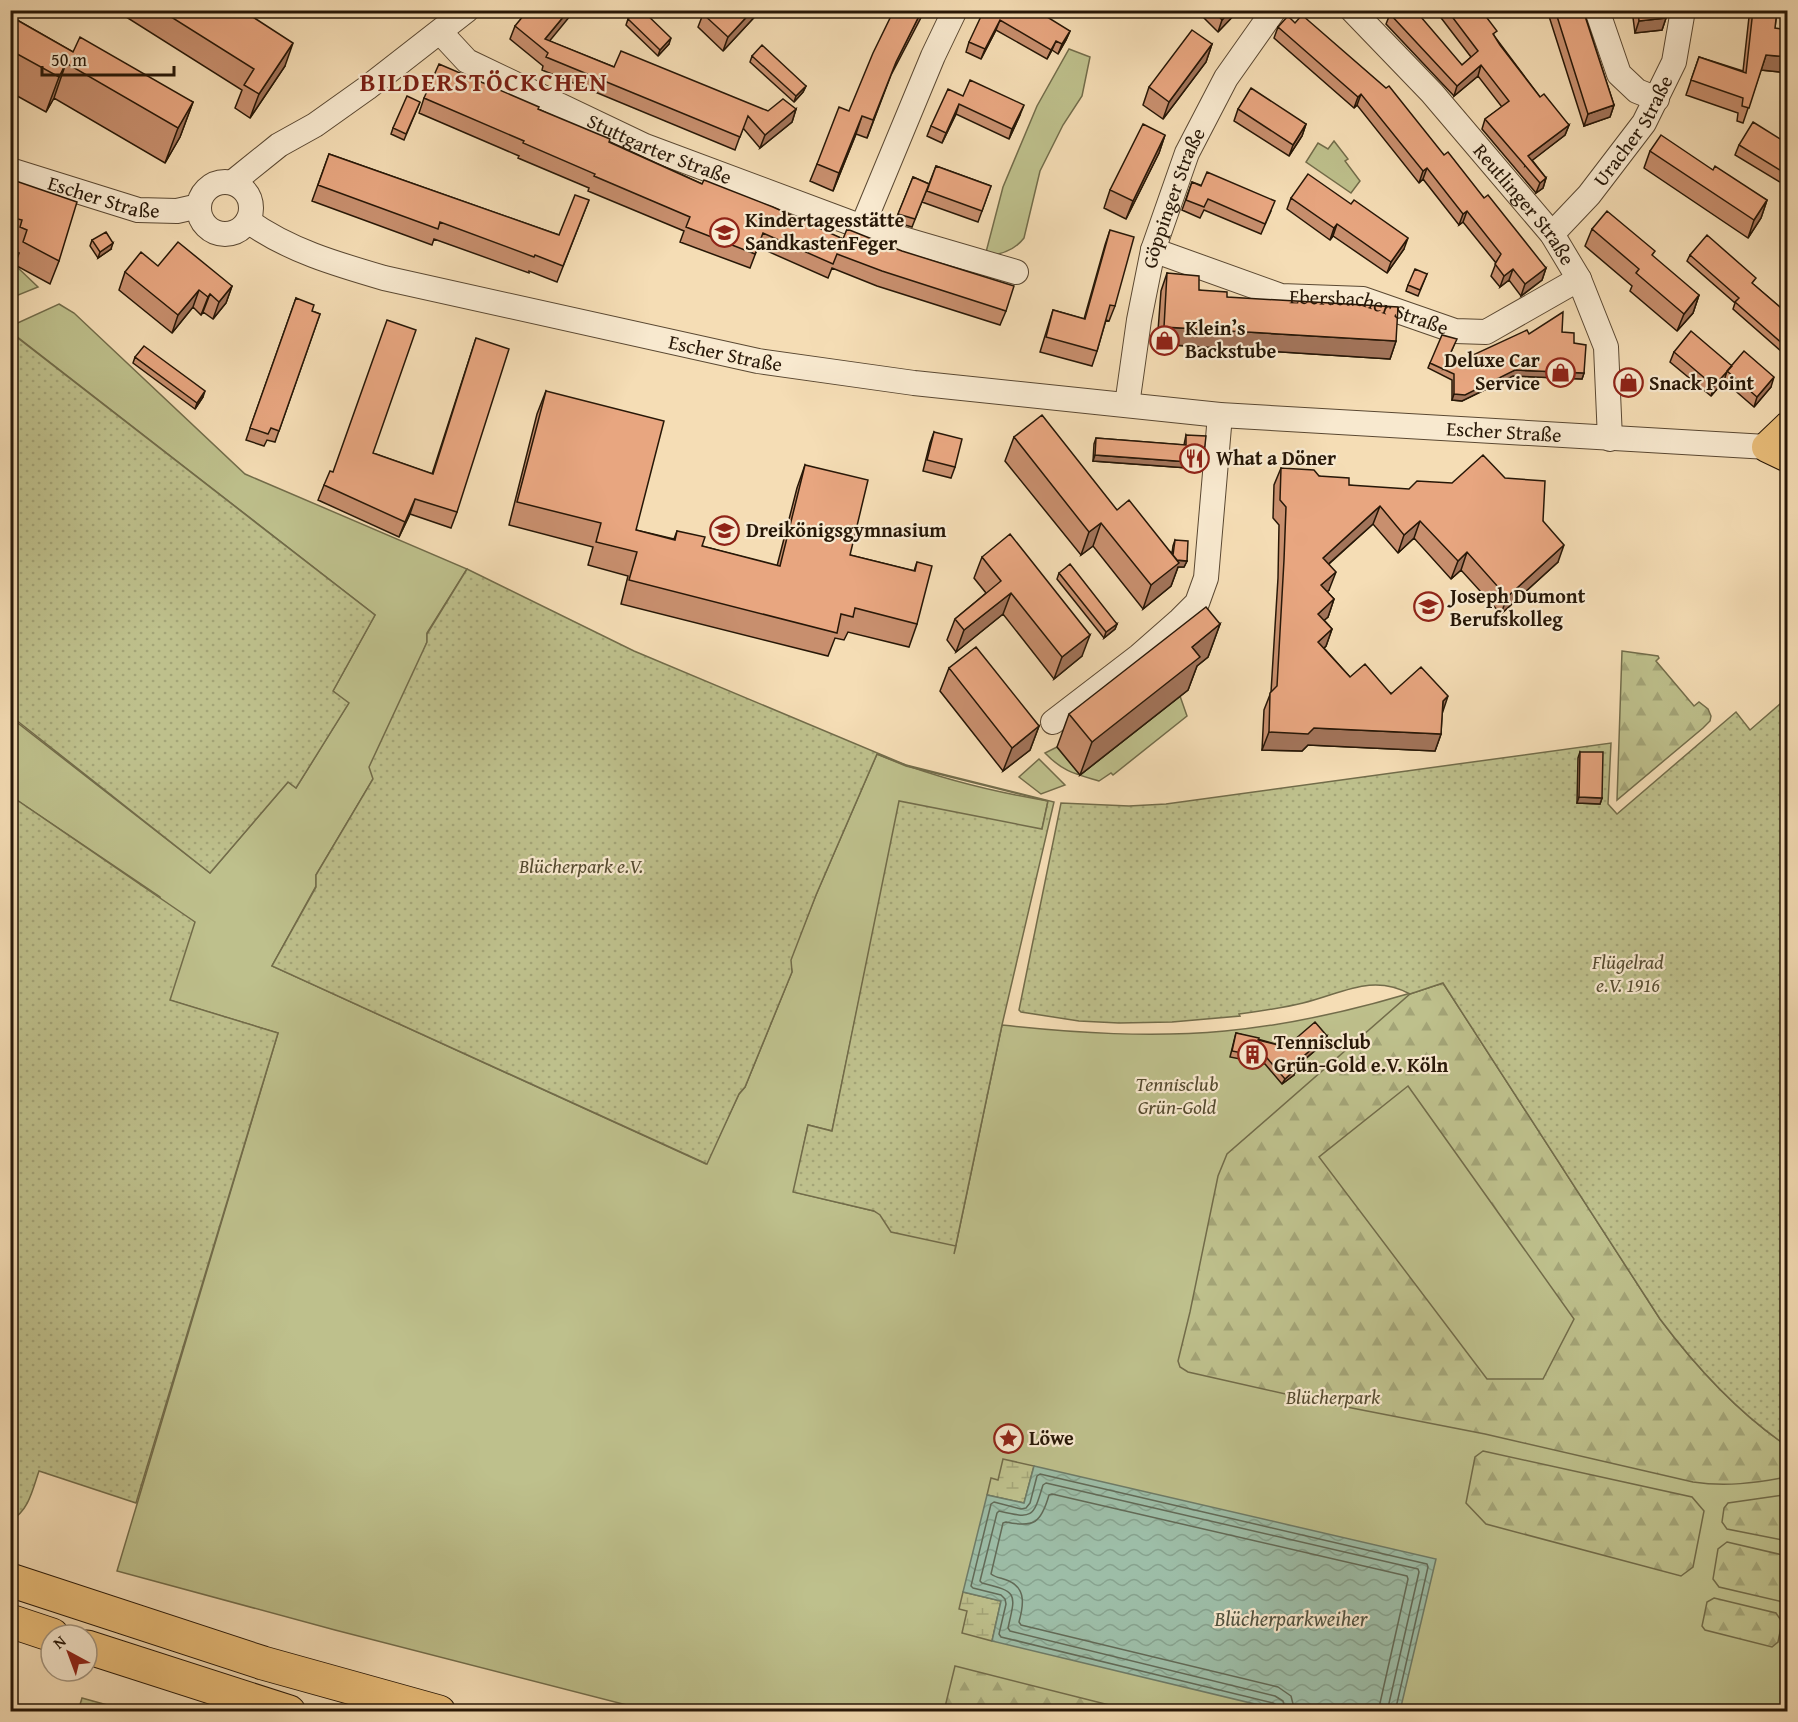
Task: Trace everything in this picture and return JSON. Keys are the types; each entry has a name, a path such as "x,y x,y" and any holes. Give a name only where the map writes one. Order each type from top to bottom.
{"highway":[{"path":"10,1580 263,1663 440,1712"},
{"path":"10,1621 39,1631"},
{"path":"99,1651 289,1712"}],"street":[{"path":"233,182 279,146 315,125 441,33 467,10"},
{"path":"862,227 933,56 955,10"},
{"name":"Göppinger Straße","path":"1127,405 1139,320 1153,250 1187,153 1226,78 1274,10"},
{"name":"Reutlinger Straße","path":"1352,10 1432,93 1552,234 1579,279 1606,346 1610,439"},
{"path":"1597,10 1619,74 1637,91 1657,99"},
{"name":"Uracher Straße","path":"1552,234 1583,202 1644,123 1674,62 1683,10"},
{"name":"Stuttgarter Straße","path":"441,33 467,61 645,146 862,227 1016,272"},
{"name":"Escher Straße","path":"10,170 138,210 177,211 199,206"},
{"path":"217,182 233,182 240,186 250,198 251,214 248,221 236,232 221,234 207,227 202,221 199,206 204,191 210,186 217,182"},
{"name":"Escher Straße","path":"248,221 267,235 295,248 384,278 758,360 914,383 1220,415 1610,439 1782,445"},
{"name":"Ebersbacher Straße","path":"1153,250 1281,296 1363,299 1455,331 1486,333 1579,279"},
{"path":"1053,722 1139,656 1197,603 1206,578 1220,415"}],"green space":[{"path":"1069,49 1090,57 1082,96 1063,125 1040,171 1024,238 1016,246 1006,251 985,256 1003,187 1037,106"},
{"path":"1334,141 1348,159 1345,161 1360,181 1351,193 1306,162 1318,143 1328,149"},
{"path":"11,263 15,265 38,287 11,298"},
{"name":"Blücherpark","path":"59,304 74,313 245,474 467,569 427,633 427,642 373,779 316,875 316,886 272,966 706,1164 739,1094 745,1087 792,972 790,960 877,754 919,770 961,782 1048,801 1042,829 888,860 832,1131 808,1125 794,1192 874,1211 956,1245 1002,1025 1114,1034 1225,1031 1281,1024 1336,1013 1443,983 1644,1298 1773,1436 1787,1446 1787,1711 650,1711 117,1571 278,1033 169,1000 160,897 11,796 10,717 210,873 288,782 296,788 348,704 333,691 375,615 11,332 11,326"},
{"path":"10,332 375,615 333,691 349,703 296,788 288,782 210,873 11,716"},
{"name":"Blücherpark e.V.","path":"467,569 634,651 906,765 1054,802 1002,1025 956,1246 891,1232 880,1215 874,1211 793,1192 808,1125 832,1131 899,801 1042,829 1048,801 906,766 877,754 816,895 791,960 792,972 745,1087 739,1094 707,1164 272,966 316,887 316,875 373,779 369,767 427,642 427,634"},
{"path":"1622,651 1658,656 1656,661 1694,706 1699,702 1708,709 1711,716 1710,721 1703,728 1617,800"},
{"path":"1180,696 1187,716 1113,775 1111,773 1099,781 1080,775"},
{"name":"Flügelrad e.V. 1916","path":"1787,698 1787,1446 1751,1419 1718,1388 1660,1319 1443,983 1410,994 1383,985 1369,985 1295,1005 1239,1014 1240,1016 1172,1022 1079,1021 1019,1010 1061,803 1129,806 1166,804 1611,743 1608,804 1617,814 1736,712 1750,730"},
{"path":"1057,747 1080,775 1064,768 1045,753"},
{"path":"1039,759 1065,785 1041,794 1019,777"},
{"path":"11,796 195,922 170,1000 278,1033 136,1503 39,1471 26,1505 11,1520"},
{"path":"1443,983 1660,1319 1688,1354 1734,1404 1787,1446 1787,1477 1740,1484 1693,1482 1485,1434 1321,1402 1188,1372 1180,1367 1178,1361 1218,1176 1227,1154 1410,994","holes":["1408,1086 1574,1319 1543,1379 1487,1379 1319,1157"]},
{"path":"1483,1451 1692,1497 1704,1511 1693,1567 1681,1576 1486,1524 1466,1503 1475,1457"},
{"path":"1003,1459 1034,1466 1024,1503 987,1495 991,1478 998,1480"},
{"path":"1787,1495 1787,1541 1727,1529 1722,1522 1724,1508 1728,1503"},
{"path":"1727,1542 1787,1556 1787,1603 1719,1587 1713,1579 1718,1549"},
{"path":"963,1592 1001,1601 992,1641 962,1633 967,1611 959,1609"},
{"path":"1714,1598 1776,1613 1782,1622 1778,1642 1772,1647 1705,1630 1702,1626 1707,1602"},
{"path":"955,1666 1133,1711 944,1711"},
{"path":"82,1698 129,1711 78,1711"}],"water":[{"name":"Blücherparkweiher","path":"1034,1466 1436,1559 1400,1711 1284,1711 992,1641 1001,1601 963,1592 987,1495 1024,1503"}],"building":[{"path":"160,10 242,10 293,43 259,94 244,85 254,69"},
{"path":"528,10 569,10 545,39 614,67 621,51 768,111 783,99 796,109 765,135 748,116 740,137 546,57 548,53 515,26"},
{"path":"636,10 642,10 671,38 660,50 628,19"},
{"path":"706,10 753,10 728,37 703,14"},
{"path":"894,10 922,10 896,62 873,120 862,116 839,173 817,164 839,107 849,111"},
{"path":"984,10 998,10 1003,13 1005,10 1036,10 1070,31 1062,44 1056,41 1051,50 1000,20 985,49 969,42"},
{"path":"1213,10 1231,10 1222,20"},
{"path":"1394,10 1415,10 1462,65 1478,51 1447,10 1481,10 1497,31 1493,34 1500,45 1540,97 1544,94 1569,125 1528,156 1546,178 1540,183 1485,119 1509,101 1481,65 1457,86 1390,14"},
{"path":"1555,10 1583,10 1614,105 1588,114"},
{"path":"1638,10 1665,10 1666,18 1639,21"},
{"path":"1753,10 1777,10 1775,28 1788,30 1788,57 1766,55 1749,108 1742,106 1743,98 1691,80 1699,57 1746,73"},
{"path":"1302,15 1386,88 1389,86 1444,155 1448,152 1484,198 1488,195 1546,268 1525,284 1513,269 1504,276 1495,264 1501,254 1467,211 1463,214 1427,168 1423,171 1361,94 1358,97 1278,27 1288,16 1295,23"},
{"path":"10,16 73,52 80,37 193,102 178,128 66,63 59,77 10,50"},
{"path":"1192,30 1212,44 1169,102 1149,87"},
{"path":"762,45 806,86 796,96 752,56"},
{"path":"439,64 610,139 609,142 702,184 704,180 773,207 843,239 847,229 902,251 1014,286 1006,311 837,254 833,264 763,233 755,254 686,227 690,217 424,98"},
{"path":"970,80 1024,105 1012,129 959,104 946,133 931,126 948,89 963,96"},
{"path":"1251,88 1306,124 1293,145 1238,109"},
{"path":"407,96 420,102 406,134 393,128"},
{"path":"1753,122 1788,144 1788,175 1739,145"},
{"path":"1143,124 1165,135 1133,201 1110,190"},
{"path":"1661,135 1713,170 1715,166 1767,200 1754,220 1650,151"},
{"path":"329,154 559,235 575,195 589,200 563,266 440,222 438,229 318,185"},
{"path":"936,166 991,186 982,211 927,191"},
{"path":"1207,172 1275,201 1265,224 1208,199 1204,207 1186,200 1192,182 1201,186"},
{"path":"1308,174 1351,204 1354,200 1408,238 1391,262 1337,224 1334,228 1291,198"},
{"path":"913,177 929,184 915,219 898,214"},
{"path":"10,179 77,202 59,261 23,242 27,230 20,227 22,220 10,217"},
{"path":"1607,211 1655,251 1652,255 1699,295 1684,314 1636,273 1639,269 1592,229"},
{"path":"1110,230 1134,237 1115,306 1110,305 1097,351 1046,337 1053,310 1085,319"},
{"path":"106,232 113,243 100,252 92,240"},
{"path":"1707,235 1756,278 1752,283 1788,314 1788,342 1785,346 1735,302 1739,298 1690,255"},
{"path":"178,242 232,286 219,302 210,294 208,297 199,290 178,315 125,272 141,252 158,266"},
{"path":"1415,269 1427,274 1420,290 1408,285"},
{"path":"1167,273 1199,276 1199,290 1227,292 1227,297 1398,307 1396,341 1164,327"},
{"path":"296,298 314,305 312,311 320,314 279,431 271,428 268,434 250,428"},
{"path":"1563,312 1562,332 1574,333 1574,343 1586,345 1584,373 1515,370 1465,395 1454,394 1454,374 1443,369 1527,330 1529,334"},
{"path":"387,320 416,330 373,453 433,474 476,338 509,349 457,512 415,499 405,522 324,485 330,471 333,472"},
{"path":"1691,331 1732,366 1714,386 1674,352"},
{"path":"1442,335 1457,339 1443,369 1430,363"},
{"path":"144,346 205,391 197,403 135,357"},
{"path":"1744,351 1774,377 1757,397 1727,371"},
{"path":"546,391 664,421 636,530 675,540 677,531 705,537 702,546 780,566 805,465 868,480 850,555 915,571 917,562 932,566 917,624 855,608 853,617 841,614 837,633 629,580 637,552 596,542 601,523 517,502"},
{"path":"1042,415 1117,510 1129,500 1179,563 1151,585 1101,523 1089,532 1014,437"},
{"path":"934,432 962,439 955,467 927,460"},
{"path":"1186,435 1206,436 1203,463 1095,455 1096,438 1186,445"},
{"path":"1483,455 1505,478 1545,481 1543,521 1564,545 1507,597 1467,552 1458,561 1420,521 1404,535 1380,506 1323,558 1336,572 1321,585 1334,599 1318,614 1332,629 1318,642 1350,677 1365,664 1391,694 1421,667 1448,696 1443,701 1441,734 1314,728 1308,734 1269,732 1270,693 1277,686 1284,560 1286,507 1280,500 1281,468 1314,470 1319,476 1349,478 1349,485 1409,489 1417,481 1452,483"},
{"path":"1010,534 1090,635 1062,657 1011,593 964,630 955,619 1001,581 982,557"},
{"path":"1175,540 1188,541 1187,561 1177,560 1173,555"},
{"path":"1070,564 1117,624 1106,632 1059,573"},
{"path":"1206,607 1220,624 1192,647 1200,657 1092,742 1069,714"},
{"path":"976,647 1039,726 1012,748 949,668"},
{"path":"1580,752 1603,752 1602,798 1579,797"},
{"name":"Tennisclub Grün-Gold e.V. Köln","path":"1315,1022 1327,1036 1293,1065 1296,1069 1285,1079 1267,1058 1232,1051 1236,1033 1286,1047"}],"place":[{"name":"Kindertagesstätte SandkastenFeger","path":"724,232"},
{"name":"Klein’s Backstube","path":"1164,340"},
{"name":"Deluxe Car Service","path":"1561,372"},
{"name":"Snack Point","path":"1628,383"},
{"name":"What a Döner","path":"1195,458"},
{"name":"Dreikönigsgymnasium","path":"725,530"},
{"name":"Joseph Dumont Berufskolleg","path":"1429,607"},
{"name":"Tennisclub Grün-Gold e.V. Köln","path":"1253,1054"},
{"name":"Löwe","path":"1008,1438"}],"district":[{"name":"BILDERSTÖCKCHEN","path":"484,82"}],"park label":[{"name":"Tennisclub Grün-Gold","path":"1177,1096"}]}
